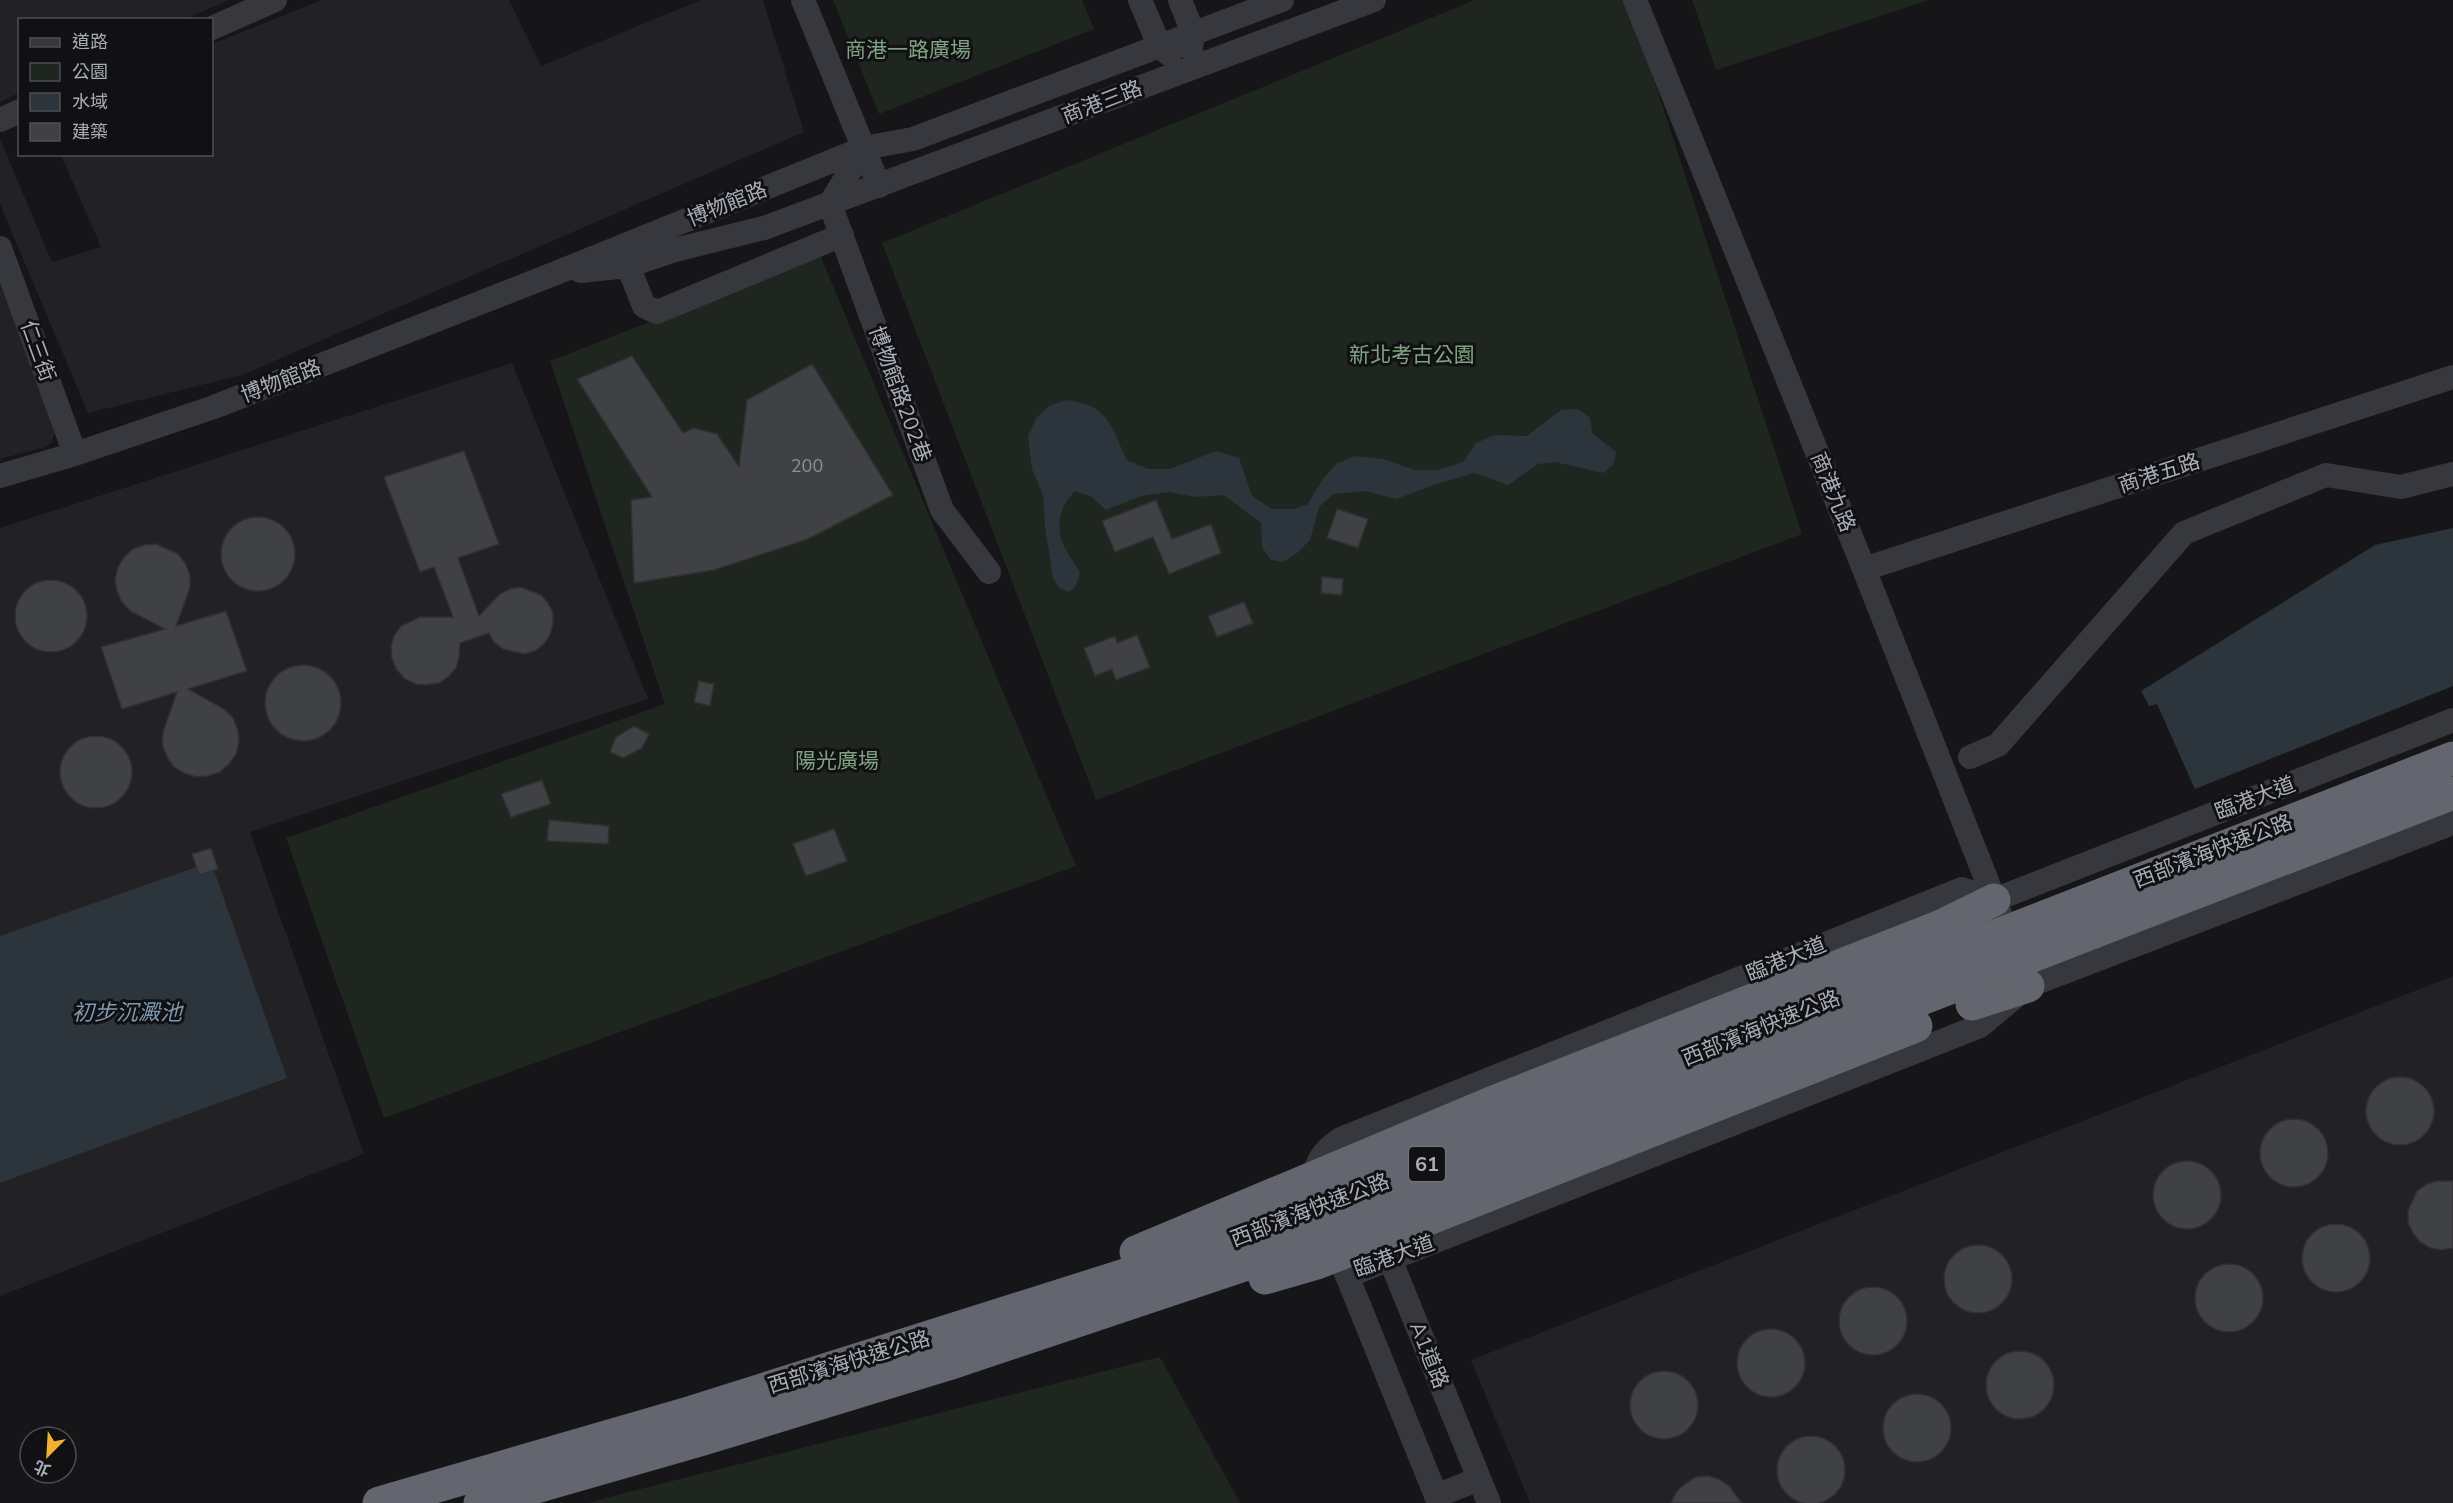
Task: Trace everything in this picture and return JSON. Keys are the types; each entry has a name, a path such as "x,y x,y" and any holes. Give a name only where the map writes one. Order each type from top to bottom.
{"highway":[{"name":"西部濱海快速公路","path":"480,1503 699,1440 1261,1232 1715,1045 2453,758"},
{"name":"西部濱海快速公路","path":"379,1503 692,1412 944,1349 1268,1257 1736,1071 2453,793"},
{"path":"944,1349 1496,1101 1941,926 1994,900"},
{"path":"944,1349 1317,1263 1972,1004 2028,986"}],"street":[{"path":"213,28 275,0"},
{"path":"803,0 879,186"},
{"path":"1140,0 1159,45 1188,69"},
{"path":"1180,0 1193,33 1188,69"},
{"name":"商港三路","path":"864,148 913,140 1282,0"},
{"name":"商港三路","path":"830,204 1374,0"},
{"name":"商港九路","path":"1635,0 1864,569 2028,986"},
{"path":"0,120 18,112"},
{"path":"830,204 864,148"},
{"name":"博物館路","path":"0,476 75,454 214,407 556,273 864,148"},
{"name":"博物館路","path":"556,273 628,266 675,250 764,228 830,204"},
{"name":"博物館路202巷","path":"830,204 942,510 989,572"},
{"path":"628,266 644,306 657,312 842,235"},
{"name":"仁三街","path":"0,248 75,454"},
{"name":"商港五路","path":"1864,569 2453,377"},
{"path":"1970,757 1998,745 2184,533 2326,475 2401,488 2453,474"},
{"name":"臨港大道","path":"2453,720 1994,900 1962,889 1341,1139 1325,1151 1319,1159 1314,1175 1316,1197 1347,1276 1980,1026 2028,986 2453,824"},
{"path":"1324,1220 2013,947 2453,767"},
{"path":"1324,1220 1370,1207 1995,961 2013,947 2453,782"},
{"name":"A1道路","path":"1370,1207 1489,1503"},
{"path":"1347,1276 1437,1499 1479,1479"}],"shaded area":[{"path":"0,0 229,0 187,18 18,18 18,93 0,102"},
{"path":"322,0 509,0 541,66 701,0 763,0 804,132 242,375 88,413 0,204 0,139 52,262 101,247 61,156 213,156 213,44"},
{"path":"0,283 56,430 52,442 45,447 0,459"},
{"path":"512,363 648,699 250,832 364,1154 0,1296 0,528"},
{"path":"2453,976 2453,1503 1530,1503 1471,1360"}],"green space":[{"name":"商港一路廣場","path":"833,0 1082,0 1094,29 879,114"},
{"name":"新北考古公園","path":"1475,0 1628,0 1802,534 1096,800 882,243"},
{"path":"1692,0 1929,0 1716,70"},
{"name":"陽光廣場","path":"820,255 1076,866 384,1118 286,838 665,704 550,361"},
{"path":"1160,1357 1240,1503 589,1503 613,1496"}],"water":[{"path":"1066,400 1081,403 1100,412 1112,427 1127,460 1148,469 1170,469 1216,451 1239,458 1252,496 1272,509 1295,509 1308,504 1322,480 1336,464 1355,456 1383,459 1415,470 1438,470 1463,462 1476,443 1495,435 1527,436 1561,410 1578,409 1590,418 1592,433 1616,452 1614,464 1603,473 1555,462 1538,464 1508,485 1475,473 1396,499 1365,491 1333,494 1319,507 1310,540 1297,553 1283,562 1271,560 1262,547 1261,523 1224,495 1195,497 1170,492 1141,496 1106,510 1092,497 1075,491 1063,508 1060,522 1063,544 1080,573 1076,586 1069,592 1059,588 1053,578 1043,495 1032,469 1028,436 1037,417 1049,406"},
{"path":"2453,528 2453,686 2195,789 2157,704 2149,706 2141,691 2375,545"},
{"name":"初步沉澱池","path":"211,862 287,1078 0,1183 0,936"}],"building":[{"path":"632,356 683,433 694,428 717,434 739,467 747,400 812,364 893,495 808,539 714,570 634,583 631,500 652,497 577,379"},
{"path":"464,451 499,544 458,558 479,616 500,594 520,587 541,595 553,613 553,624 544,644 535,651 524,654 503,649 494,642 489,633 460,643 456,668 449,676 439,683 416,684 405,679 397,670 392,659 391,647 394,636 401,626 420,617 453,617 434,567 420,572 384,477"},
{"path":"1156,500 1172,539 1211,524 1221,553 1169,574 1153,537 1115,552 1102,521"},
{"path":"1337,509 1368,519 1358,548 1327,538"},
{"path":"251,517 265,517 279,523 289,533 295,547 293,568 279,585 265,591 251,591 237,585 227,575 221,561 221,547 227,533 237,523"},
{"path":"156,544 178,554 190,575 190,588 176,626 226,611 247,671 188,689 224,709 233,718 238,730 239,742 236,754 220,772 208,776 196,777 174,767 162,744 163,732 177,692 122,709 101,647 165,629 130,611 122,602 115,579 124,557 133,549"},
{"path":"1322,577 1343,579 1342,595 1321,593"},
{"path":"51,580 65,583 77,590 84,602 87,616 84,630 77,642 65,649 51,652 37,649 25,642 18,630 15,616 18,602 25,590 37,583"},
{"path":"1244,602 1253,623 1217,637 1208,616"},
{"path":"1137,635 1150,667 1116,680 1112,669 1095,676 1084,648 1115,636 1117,643"},
{"path":"303,665 318,668 330,676 338,688 341,703 338,718 330,730 318,738 303,741 288,738 276,730 268,718 265,703 268,688 276,676 288,668"},
{"path":"699,681 714,684 710,706 694,702"},
{"path":"634,726 649,734 642,748 623,758 610,752 616,737"},
{"path":"96,736 116,742 126,752 132,772 126,792 116,802 96,808 76,802 66,792 60,772 66,752 76,742"},
{"path":"542,780 551,804 511,817 501,794"},
{"path":"549,820 609,826 608,844 547,841"},
{"path":"834,829 847,861 806,876 793,844"},
{"path":"211,848 218,869 199,875 192,854"},
{"path":"2393,1077 2407,1077 2419,1082 2429,1092 2434,1111 2429,1130 2419,1140 2407,1145 2393,1145 2381,1140 2371,1130 2366,1118 2366,1104 2371,1092 2381,1082"},
{"path":"2287,1119 2301,1119 2313,1124 2323,1134 2328,1153 2323,1172 2313,1182 2301,1187 2287,1187 2275,1182 2265,1172 2260,1160 2260,1146 2265,1134 2275,1124"},
{"path":"2180,1161 2194,1161 2206,1166 2216,1176 2221,1195 2216,1214 2206,1224 2194,1229 2180,1229 2168,1224 2158,1214 2153,1202 2153,1188 2158,1176 2168,1166"},
{"path":"2437,1181 2453,1181 2453,1248 2441,1250 2430,1248 2420,1242 2408,1222 2408,1211 2417,1191"},
{"path":"2329,1224 2343,1224 2355,1229 2365,1239 2370,1258 2365,1277 2355,1287 2343,1292 2329,1292 2317,1287 2307,1277 2302,1265 2302,1251 2307,1239 2317,1229"},
{"path":"1971,1245 1985,1245 1997,1250 2007,1260 2012,1279 2007,1298 1997,1308 1985,1313 1971,1313 1959,1308 1949,1298 1944,1286 1944,1272 1949,1260 1959,1250"},
{"path":"2222,1264 2236,1264 2248,1269 2258,1279 2263,1298 2258,1317 2248,1327 2236,1332 2222,1332 2210,1327 2200,1317 2195,1305 2195,1291 2200,1279 2210,1269"},
{"path":"1866,1287 1880,1287 1892,1292 1902,1302 1907,1321 1902,1340 1892,1350 1880,1355 1866,1355 1854,1350 1844,1340 1839,1328 1839,1314 1844,1302 1854,1292"},
{"path":"1764,1329 1778,1329 1790,1334 1800,1344 1805,1363 1800,1382 1790,1392 1778,1397 1764,1397 1752,1392 1742,1382 1737,1370 1737,1356 1742,1344 1752,1334"},
{"path":"2013,1351 2027,1351 2039,1356 2049,1366 2054,1385 2049,1404 2039,1414 2027,1419 2013,1419 2001,1414 1991,1404 1986,1392 1986,1378 1991,1366 2001,1356"},
{"path":"1657,1371 1671,1371 1683,1376 1693,1386 1698,1405 1693,1424 1683,1434 1671,1439 1657,1439 1645,1434 1635,1424 1630,1412 1630,1398 1635,1386 1645,1376"},
{"path":"1910,1394 1924,1394 1936,1399 1946,1409 1951,1428 1946,1447 1936,1457 1924,1462 1910,1462 1898,1457 1888,1447 1883,1435 1883,1421 1888,1409 1898,1399"},
{"path":"1804,1436 1818,1436 1830,1441 1840,1451 1845,1470 1840,1489 1830,1499 1818,1504 1804,1504 1792,1499 1782,1489 1777,1477 1777,1463 1782,1451 1792,1441"},
{"path":"1708,1476 1719,1479 1729,1486 1742,1503 1671,1503 1677,1491 1686,1483 1696,1477"}]}
